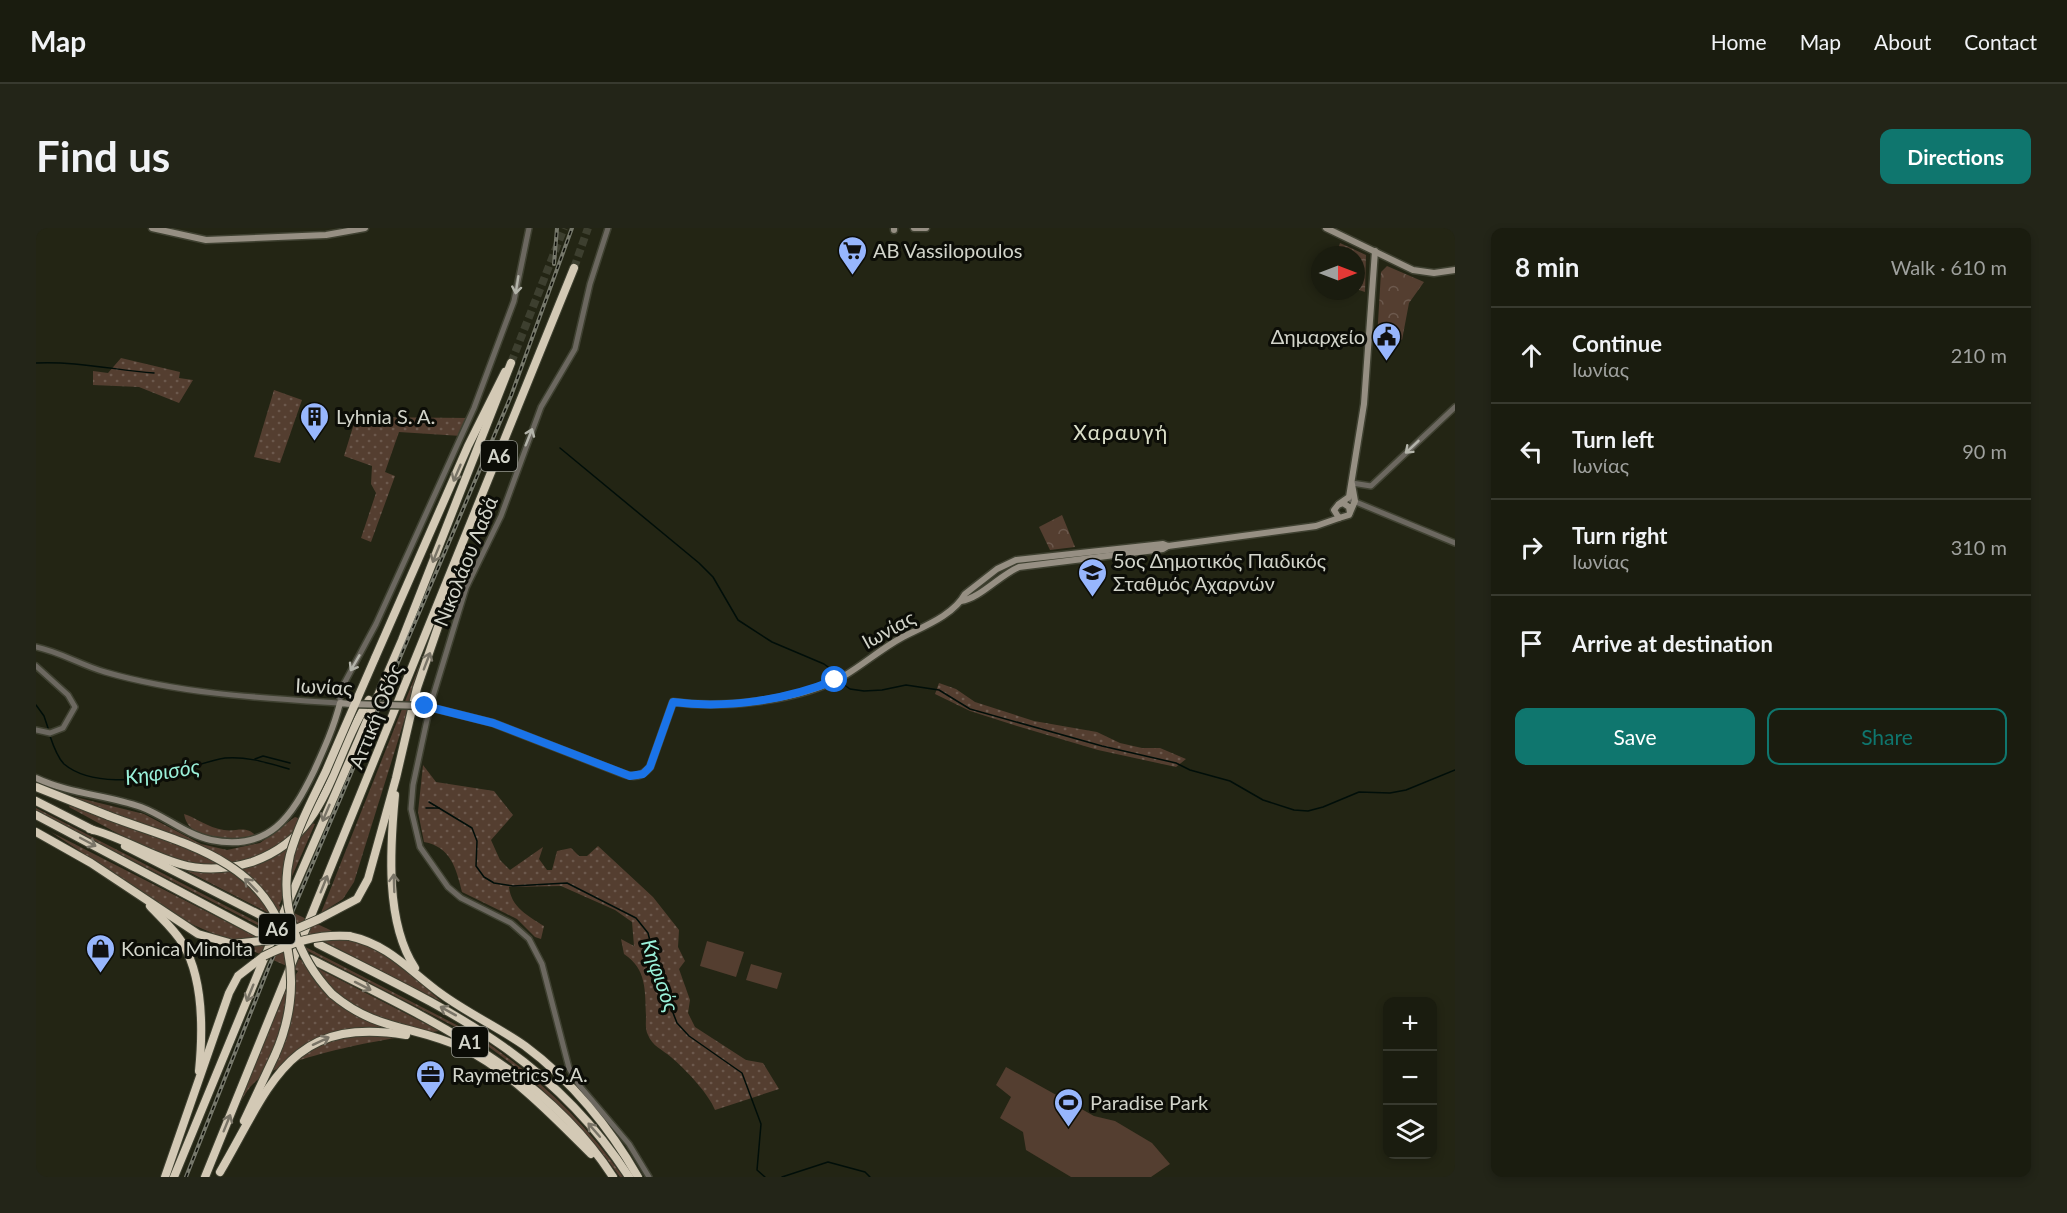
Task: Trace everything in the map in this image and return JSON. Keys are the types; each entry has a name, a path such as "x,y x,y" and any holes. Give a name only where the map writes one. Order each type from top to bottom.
{"highway":[{"name":"Αττική Οδός","path":"205,1177 574,268"},
{"name":"Αττική Οδός","path":"174,1177 382,682 402,640 511,363 498,381 301,824 289,861 287,891 294,931 305,958 332,994 351,1009 380,1024 446,1042"},
{"path":"36,832 91,863 198,934 233,944 271,940 329,914 362,893 396,778 417,688 458,571 467,535"},
{"path":"90,829 110,834 158,856 194,867 243,865 273,853 299,833 317,811 364,709 382,682"},
{"path":"396,778 392,828 396,923 404,949 420,976"},
{"path":"36,787 208,854 225,863 253,886 271,910 288,949 292,988 289,1018 275,1055 219,1175"},
{"name":"Α1","path":"36,801 437,1005 505,1046 557,1089 596,1132 629,1177"},
{"name":"Α1","path":"36,815 428,1019 495,1059 559,1112 603,1161 613,1177"},
{"path":"140,897 175,932 191,962 201,1031 197,1086"},
{"path":"165,1177 229,993 238,976 264,956 303,939 327,935 349,936 379,945 446,997 493,1025 543,1060 590,1109 638,1177"},
{"path":"219,1175 275,1075 285,1064 320,1040 349,1032 374,1031 446,1042 465,1049 501,1074 552,1115 593,1155 603,1161"}],"main road":[{"path":"152,228 206,240 326,235 365,228"},
{"path":"914,228 924,228"},
{"path":"1326,228 1413,270 1434,273 1455,270"},
{"path":"1351,505 1367,378 1376,251"},
{"path":"1321,526 1337,506 1351,505"},
{"path":"1337,506 1351,505"},
{"name":"Ιωνίας","path":"340,703 427,706 493,723 630,776 643,774 650,767 673,702 730,703 790,696 835,680 874,653 931,624 961,601 968,600 1001,576 1019,567 1321,526 1339,518 1345,518 1351,505"},
{"path":"1337,506 1335,514 1339,518"},
{"path":"36,778 93,797 139,806 207,839 244,841 274,829 296,808 328,742 340,703"}],"street":[{"path":"340,703 343,686 376,624 474,408 495,345 514,301 529,228"},
{"name":"Νικολάου Λαδά","path":"608,228 575,349 541,407 501,516 469,581 427,706 412,798 413,824 420,846 438,876 453,892 506,919 529,939 542,964 569,1068 579,1085 622,1135 648,1177"},
{"path":"1352,483 1371,486 1455,408"},
{"path":"1351,505 1370,509 1455,543"},
{"name":"Ιωνίας","path":"36,647 104,671 162,685 245,698 340,703"},
{"path":"36,666 74,702 74,711 63,728 50,733 39,732"}],"green space":[{"path":"1387,266 1424,282 1409,303 1402,340 1393,330 1388,342 1377,339 1381,272"},
{"path":"121,358 180,372 179,378 193,380 179,403 139,387 93,385 93,371 108,373"},
{"path":"274,390 302,400 280,463 254,457"},
{"path":"356,417 470,418 461,436 399,432 385,472 395,476 371,542 361,538 376,493 371,484 372,466 344,456"},
{"path":"1062,515 1075,547 1050,550 1039,527"},
{"path":"429,641 354,882 343,899 321,913"},
{"path":"939,683 956,689 975,702 1034,721 1097,732 1120,743 1142,748 1160,748 1186,759 1176,767 1098,750 1017,726 970,711 935,694"},
{"path":"423,765 436,782 494,791 513,815 491,840 500,860 510,870 543,847 539,859 547,870 552,870 557,851 571,848 579,856 587,856 598,846 653,897 679,930 678,947 685,961 679,969 690,1000 688,1013 695,1027 746,1060 763,1063 779,1089 715,1110 702,1089 671,1057 652,1042 646,1028 641,974 632,960 624,954 621,939 634,946 632,922 615,910 561,886 509,887 510,894 517,905 526,915 544,926 541,939 535,937 517,919 462,892 451,860 440,849 424,842 418,812"},
{"path":"75,797 144,814 201,844 227,850 260,843 295,817 315,824 279,906 347,938 360,940 391,957 442,1002 183,869 69,807"},
{"path":"36,808 476,1035 518,1065 556,1099 591,1136 623,1177 620,1177 605,1156 553,1100 516,1067 475,1037 36,811"},
{"path":"184,814 218,829 245,830 256,836 225,839 203,835 194,831"},
{"path":"51,832 440,1031 343,1048 291,1063 254,1083 230,1122 284,994 298,971 187,922"},
{"path":"707,941 744,952 736,977 700,966"},
{"path":"751,964 782,973 777,989 746,980"},
{"name":"Paradise Park","path":"1006,1067 1094,1116 1115,1121 1152,1143 1170,1164 1151,1177 1071,1177 1026,1150 1023,1132 1000,1118 1011,1097 996,1085"}],"waterway":[{"path":"36,363 81,364 154,373"},
{"path":"560,448 699,563 713,577 738,620 772,642 824,664 835,672"},
{"path":"843,684 850,689 864,691 906,685 939,690 970,709 1102,746 1176,763 1190,770 1230,781 1263,800 1294,810 1308,811 1323,807 1359,792 1390,793 1406,790 1455,770"},
{"name":"Κηφισός","path":"36,705 44,716 49,731"},
{"name":"Κηφισός","path":"50,736 64,764 87,776 101,779 160,776 225,758 249,759 289,769"},
{"name":"Κηφισός","path":"255,759 263,756 290,763"},
{"name":"Κηφισός","path":"429,802 472,828 477,841 476,866 484,877 494,883 513,886 567,883 636,918 648,933 659,977 677,1023 689,1036 742,1073 761,1124 757,1170 765,1177"},
{"name":"Κηφισός","path":"426,808 439,808"},
{"name":"Κηφισός","path":"782,1177 828,1162 865,1172 870,1177"}],"tunnel":[{"path":"511,363 564,228"},
{"path":"574,268 588,228"}],"railway":[{"path":"554,264 557,228"},
{"path":"186,1177 268,969 511,396 572,228"}],"place":[{"name":"AB Vassilopoulos","path":"852,276"},
{"name":"Δημαρχείο","path":"1386,362"},
{"name":"Lyhnia S. A.","path":"315,442"},
{"name":"5ος Δημοτικός Παιδικός Σταθμός Αχαρνών","path":"1092,598"},
{"name":"Konica Minolta","path":"100,974"},
{"name":"Raymetrics S.A.","path":"431,1100"},
{"name":"Paradise Park","path":"1069,1128"}],"district":[{"name":"Χαραυγή","path":"1121,431"}],"route":[{"path":"425,706 493,723 630,776 643,774 650,767 673,702 683,704 730,703 790,696 835,680"}]}
